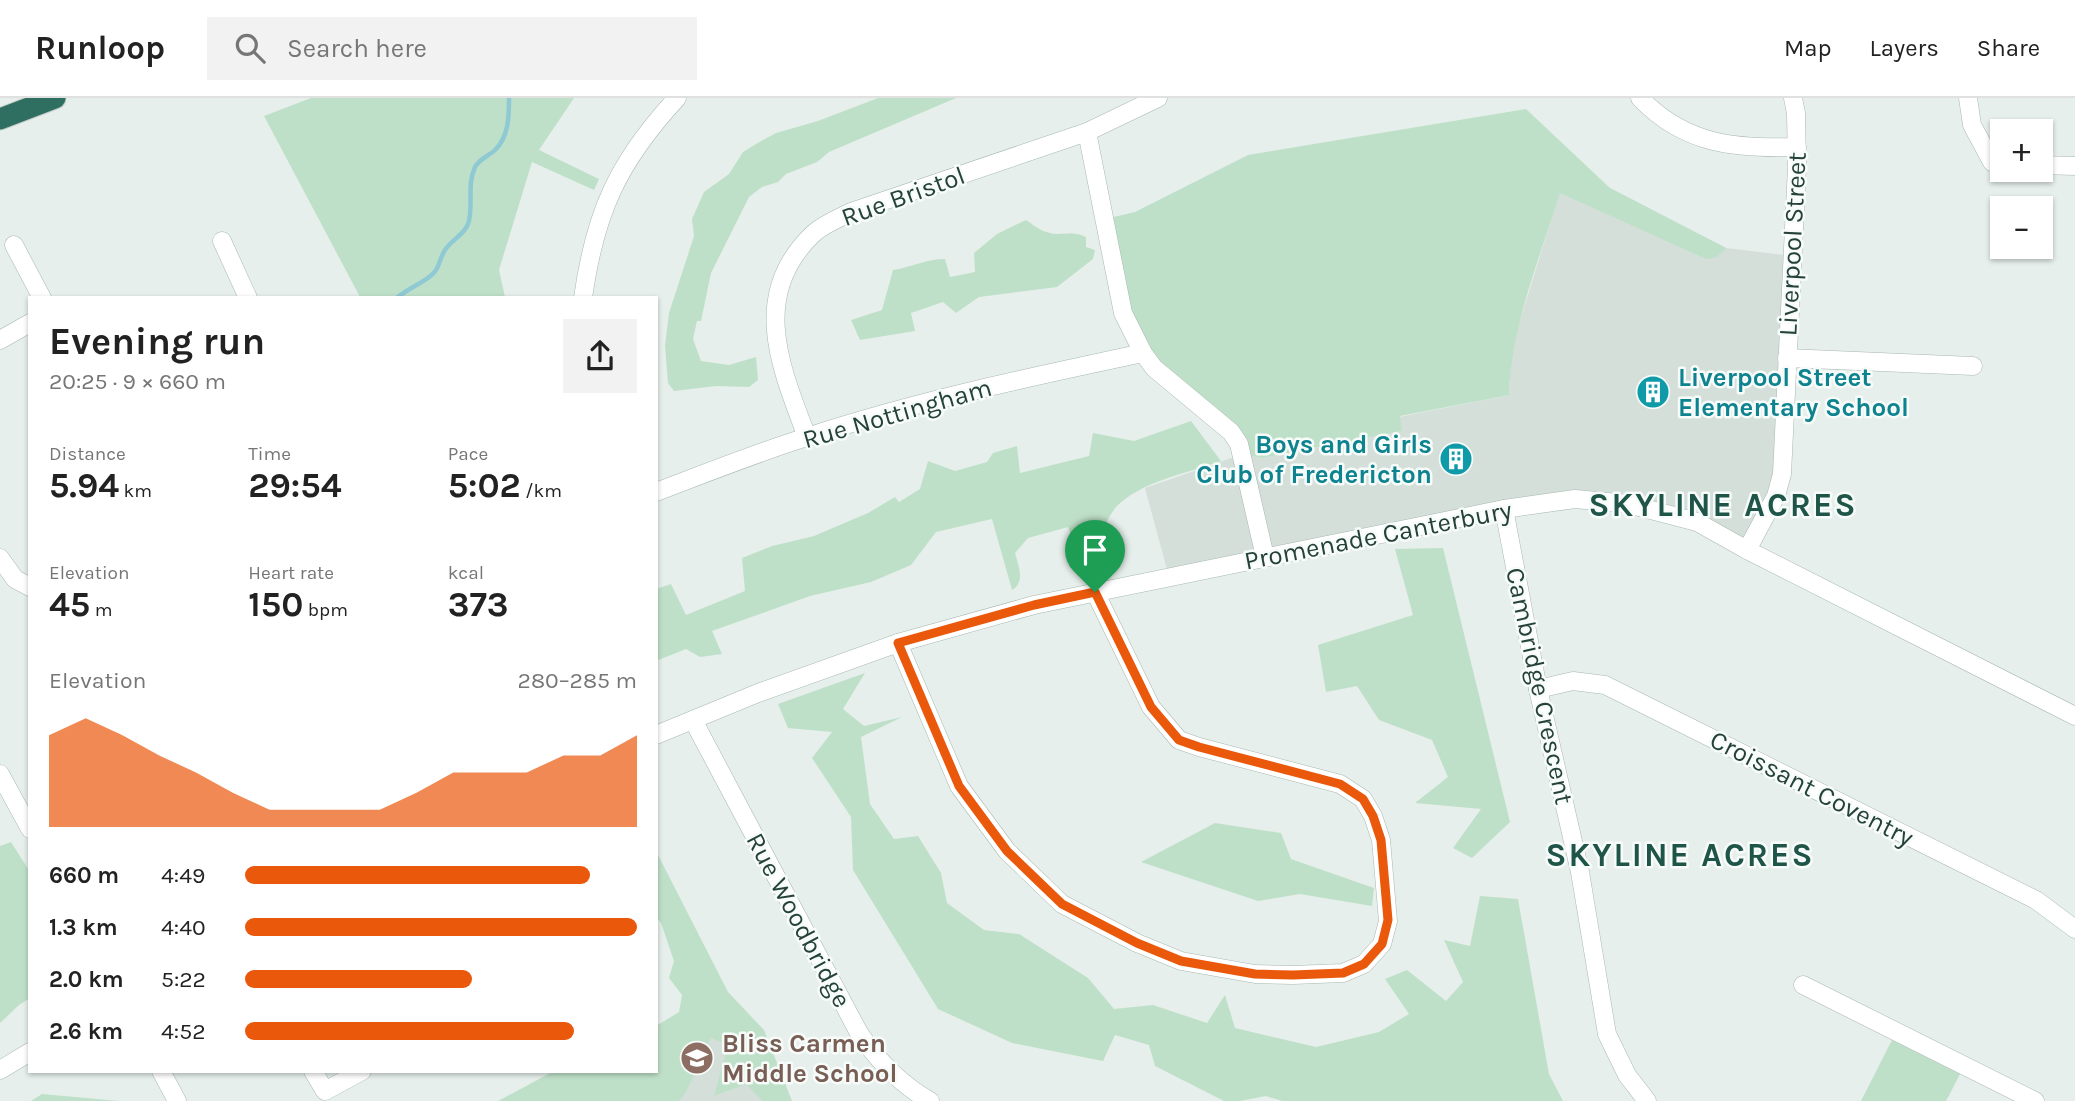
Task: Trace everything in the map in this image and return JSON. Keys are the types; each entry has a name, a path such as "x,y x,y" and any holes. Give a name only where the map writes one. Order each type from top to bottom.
{"highway":[{"path":"0,119 55,98"}],"street":[{"path":"583,296 588,259 610,191 634,149 677,98"},
{"name":"Rue Bristol","path":"807,437 780,360 774,313 778,292 788,267 816,231 851,212 1087,132 1158,98"},
{"path":"1640,98 1666,120 1706,141 1761,148 1797,147"},
{"name":"Liverpool Street","path":"1747,550 1776,496 1782,474 1797,147 1794,98"},
{"path":"1968,98 1972,125 1990,158"},
{"path":"1087,132 1123,313 1143,353 1154,368 1231,432 1240,444 1265,557"},
{"path":"2053,165 2075,166"},
{"path":"222,241 247,296"},
{"path":"14,245 41,296"},
{"path":"0,340 28,324"},
{"name":"Rue Nottingham","path":"658,491 807,437 922,403 1143,353"},
{"path":"1787,359 1973,366"},
{"name":"Promenade Canterbury","path":"658,734 758,693 898,643 1034,605 1504,509 1575,499 1628,503 1697,522 2075,716"},
{"name":"Cambridge Crescent","path":"1504,509 1538,688 1580,872 1607,1034 1627,1075 1647,1101"},
{"path":"0,558 15,579 28,586"},
{"path":"898,643 959,786 1007,851 1062,904 1137,943 1181,961 1255,974 1293,975 1343,973 1364,964 1382,944 1388,920 1381,840 1373,816 1363,799 1340,784 1179,740 1151,707 1095,592"},
{"name":"Croissant Coventry","path":"1538,688 1573,681 1605,685 2036,900 2075,929"},
{"name":"Rue Woodbridge","path":"693,720 859,1033 873,1054 896,1078 930,1101"},
{"path":"0,774 28,825"},
{"path":"1803,985 2035,1101"},
{"path":"0,1070 28,1053"},
{"path":"162,1073 177,1101"},
{"path":"314,1073 325,1091 358,1073"}],"shaded area":[{"path":"1610,188 1726,248 1793,256 1782,474 1747,550 1628,504 1520,506 1169,577 1145,488 1243,454 1262,458 1402,431 1399,417 1509,395 1516,333 1560,192"},
{"name":"Bliss Carmen Middle School","path":"720,1030 762,1101 545,1101 649,1073 658,1073 658,1070"}],"green space":[{"path":"311,98 574,98 539,150 599,179 594,190 532,162 499,270 505,296 359,296 264,116"},
{"path":"878,98 956,98 829,152 817,162 786,174 778,182 762,187 749,197 711,273 701,321 697,321 693,339 701,361 729,365 756,357 758,380 749,387 716,386 674,391 668,383 665,346 669,313 694,236 692,219 704,192 729,174 743,152 761,141 776,133 818,121"},
{"path":"1526,109 1610,188 1726,248 1717,257 1706,259 1560,193 1521,318 1509,395 1400,416 1402,431 1262,458 1243,454 1143,353 1101,220 1135,212 1248,155"},
{"path":"1026,220 1049,233 1086,237 1086,247 1095,250 1093,259 1057,287 979,297 956,313 943,302 911,313 915,331 860,340 851,320 882,310 893,270 945,259 950,277 975,272 974,253 997,234"},
{"path":"1191,421 1221,461 1154,483 1130,496 1114,509 1087,554 1076,549 1068,527 1028,538 1015,553 1020,578 1012,590 992,519 936,532 911,565 871,582 810,596 712,631 722,654 700,657 686,649 658,660 658,588 671,584 686,615 745,591 742,558 772,546 814,536 868,513 895,497 899,502 920,489 928,461 955,471 987,462 993,453 1017,446 1020,473 1089,456 1093,433 1134,441"},
{"path":"1443,548 1510,822 1472,858 1453,848 1481,809 1415,803 1448,777 1432,740 1379,720 1357,686 1326,692 1318,645 1413,615 1395,549"},
{"path":"865,673 843,709 864,726 902,717 861,737 870,804 894,839 918,836 941,873 947,903 984,930 1019,934 1088,978 1114,1009 1153,1005 1207,1023 1225,995 1235,1028 1316,1047 1379,1032 1409,1014 1385,979 1407,970 1446,1001 1463,982 1444,940 1470,946 1480,896 1518,899 1549,1074 1563,1101 1282,1101 1266,1096 1224,1101 1155,1066 1149,1045 1115,1035 1103,1061 1012,1043 938,1009 853,870 851,817 812,758 832,732 788,728 778,704"},
{"path":"1215,823 1281,833 1291,859 1374,888 1372,906 1300,894 1258,901 1141,862"},
{"path":"11,842 28,869 28,999 0,1023 0,846"},
{"path":"658,855 728,992 764,1030 792,1101 762,1101 746,1084 714,1096 728,1045 711,1038 686,1092 679,1101 498,1101 550,1073 658,1073 658,1025 679,1012 682,995 669,978 674,961 658,919"},
{"path":"1892,1040 1960,1074 1946,1101 1861,1101"},
{"path":"42,1094 119,1101 31,1101"}],"waterway":[{"path":"400,296 433,274 445,250 467,226 475,167 495,150 503,139 509,98"}],"place":[{"name":"Liverpool Street Elementary School","path":"1653,392"},
{"name":"Boys and Girls Club of Fredericton","path":"1456,459"},
{"name":"Bliss Carmen Middle School","path":"697,1058"}],"district":[{"name":"SKYLINE ACRES","path":"1723,504"},
{"name":"SKYLINE ACRES","path":"1680,854"}],"route":[{"path":"1095,592 1151,707 1179,740 1340,784 1363,799 1373,816 1381,840 1388,920 1382,944 1364,964 1343,973 1293,975 1255,974 1181,961 1137,943 1062,904 1014,859 984,821 959,786 898,643 1034,605 1095,592"}]}
